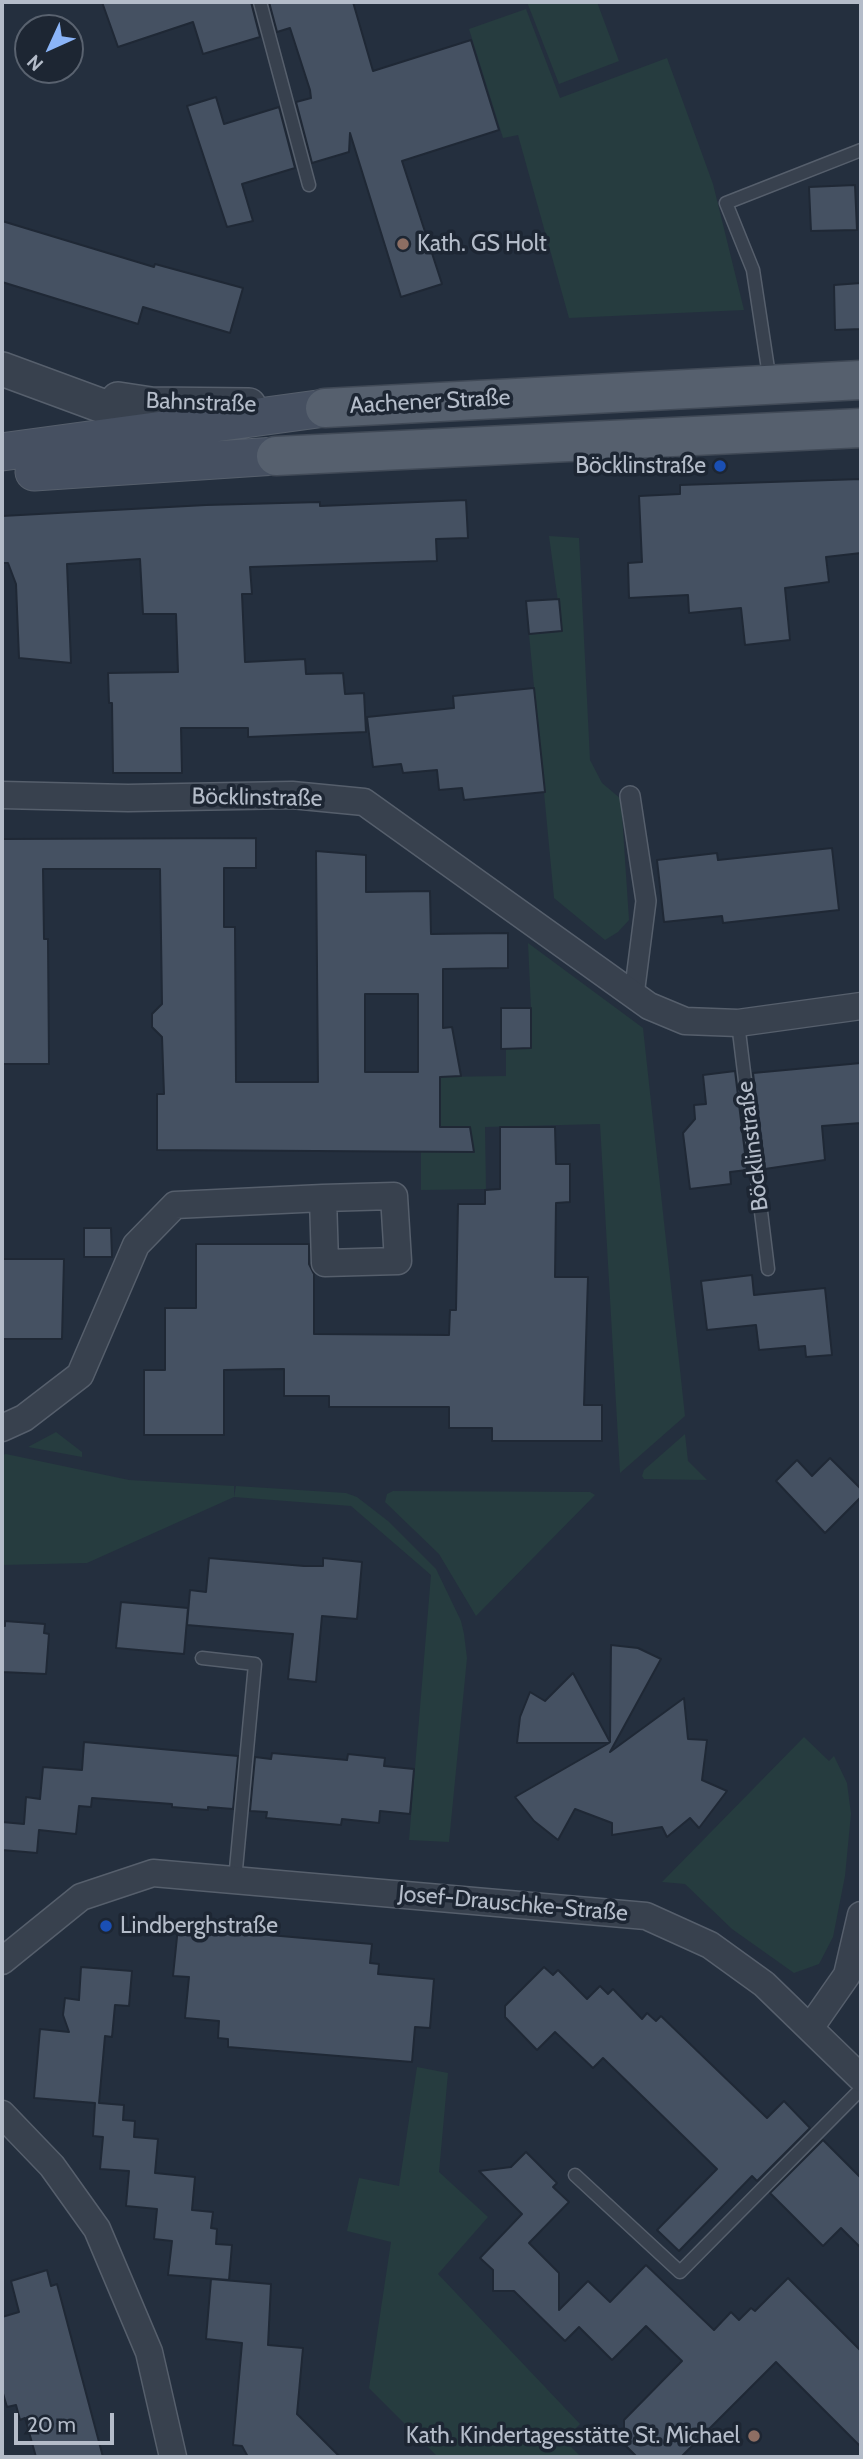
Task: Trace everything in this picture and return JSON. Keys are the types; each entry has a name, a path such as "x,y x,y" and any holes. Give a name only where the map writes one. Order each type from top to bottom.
{"main road":[{"name":"Aachener Straße","path":"2,452 325,408 861,380"},
{"name":"Aachener Straße","path":"2,474 276,456 861,428"}],"street":[{"name":"Bahnstraße","path":"2,369 78,394 165,430 276,456"},
{"name":"Bahnstraße","path":"78,394 151,404 325,408"},
{"name":"Böcklinstraße","path":"2,795 128,798 292,794 364,802 649,1006 685,1021 738,1023 861,1006"},
{"path":"630,796 646,901 634,995"},
{"path":"2,1427 24,1418 79,1375 136,1245 175,1205 323,1198"},
{"name":"Josef-Drauschke-Straße","path":"2,1961 81,1898 153,1873 646,1916 710,1945 764,1984 861,2078"},
{"path":"810,2028 847,1975 861,1915"},
{"path":"2,2114 51,2166 97,2229 149,2352 173,2457"}],"lane":[{"path":"260,2 309,185"},
{"path":"770,384 753,270 726,202 861,150"},
{"name":"Böcklinstraße","path":"738,1023 768,1269"},
{"path":"202,1658 255,1664 235,1880"},
{"path":"575,2175 680,2272 861,2089"}],"green space":[{"path":"527,2 597,2 619,61 559,84"},
{"path":"526,9 560,98 667,58 713,184 744,310 569,318 518,135 503,138 469,29"},
{"path":"549,536 579,538 590,760 602,783 621,799 629,920 618,932 605,940 554,898 529,634 562,631"},
{"path":"528,943 643,1028 685,1416 620,1473 600,1124 485,1127 486,1189 421,1190 421,1151 440,1151 440,1077 506,1076 506,1048 531,1008"},
{"path":"56,1432 82,1452 82,1457 28,1447"},
{"path":"685,1434 688,1461 707,1480 644,1479 644,1470"},
{"path":"2,1455 129,1480 234,1486 234,1497 87,1563 2,1565"},
{"path":"236,1486 346,1493 357,1497 388,1521 436,1569 461,1621 467,1658 449,1842 409,1840 431,1575 351,1506 234,1497"},
{"path":"393,1491 590,1492 595,1495 476,1616 439,1554 385,1502 387,1494"},
{"path":"804,1737 829,1761 834,1756 847,1783 851,1814 845,1876 833,1937 819,1964 794,1973 732,1929 685,1884 662,1882"},
{"path":"417,2067 448,2073 439,2172 488,2217 438,2274 580,2424 564,2440 581,2457 438,2457 369,2388 391,2242 347,2231 359,2178 399,2186"}],"building":[{"path":"102,2 251,2 260,37 203,54 193,22 118,47"},
{"path":"269,2 353,2 373,71 471,40 499,130 402,161 442,284 401,297 350,133 349,152 312,163 296,102 311,98 310,90 290,28 277,32"},
{"path":"216,97 224,124 279,107 295,168 242,184 253,221 227,227 187,106"},
{"path":"855,185 857,230 811,231 809,187"},
{"path":"2,221 154,267 155,264 243,288 230,333 143,307 138,324 2,282"},
{"path":"861,283 861,329 835,330 834,285"},
{"path":"861,479 861,553 826,557 829,582 785,588 790,640 745,645 741,608 689,613 688,595 629,598 628,563 642,562 639,496 680,494 680,485"},
{"path":"466,500 468,538 436,539 437,561 250,567 252,594 242,594 245,662 305,659 306,674 343,673 345,694 364,693 366,732 248,737 248,728 181,728 182,773 113,773 112,703 109,703 108,673 178,672 176,614 143,614 140,559 67,564 71,663 19,658 16,584 8,563 2,563 2,516 206,505 320,502 320,506"},
{"path":"559,599 562,631 529,634 526,601"},
{"path":"534,688 545,792 464,800 462,788 439,790 437,770 403,773 401,764 373,767 367,717 454,708 453,696"},
{"path":"256,838 256,868 224,868 224,927 235,927 236,1082 318,1082 316,851 366,855 366,892 430,891 431,934 508,933 508,968 443,969 443,1028 452,1027 461,1076 440,1077 440,1127 470,1127 474,1152 157,1150 157,1094 164,1094 162,1037 152,1027 152,1014 162,1004 160,869 43,869 44,939 48,939 49,1064 2,1064 2,839","holes":["365,994 418,994 418,1072 365,1072"]},
{"path":"832,848 839,910 723,923 722,916 664,922 657,860 717,853 718,860"},
{"path":"501,1008 531,1008 531,1048 501,1049"},
{"path":"861,1063 861,1123 822,1126 825,1160 765,1169 753,1073"},
{"path":"735,1071 747,1170 730,1172 731,1184 690,1189 683,1133 695,1119 694,1105 706,1104 703,1075"},
{"path":"500,1127 555,1127 556,1164 570,1164 570,1202 556,1203 555,1277 588,1277 584,1405 602,1405 602,1441 492,1441 492,1428 449,1428 449,1407 329,1407 329,1396 284,1396 284,1369 224,1370 224,1435 144,1435 144,1370 165,1370 165,1308 196,1308 196,1244 309,1244 309,1264 314,1274 314,1334 449,1335 450,1310 456,1310 458,1204 485,1204 485,1190 500,1189"},
{"path":"84,1228 111,1228 112,1257 84,1257"},
{"path":"2,1259 64,1259 62,1339 2,1339"},
{"path":"752,1275 754,1295 825,1288 832,1355 806,1357 805,1346 759,1350 756,1325 707,1330 701,1281"},
{"path":"830,1458 861,1489 861,1497 825,1533 776,1481 797,1460 812,1476"},
{"path":"209,1558 304,1566 323,1566 323,1558 362,1562 357,1619 322,1616 316,1682 288,1679 293,1634 187,1625 190,1590 206,1592"},
{"path":"121,1602 188,1608 184,1654 116,1648"},
{"path":"5,1621 45,1624 44,1633 49,1634 46,1674 2,1672 2,1626 5,1626"},
{"path":"611,1645 638,1648 661,1659 610,1752 684,1698 688,1739 707,1740 702,1780 727,1791 699,1828 690,1818 667,1837 662,1827 612,1835 612,1823 575,1809 558,1840 534,1821 515,1797 609,1743 517,1743 520,1717 530,1692 545,1701 573,1673 610,1742"},
{"path":"84,1742 238,1756 233,1809 208,1807 208,1810 172,1807 172,1804 92,1798 91,1807 79,1806 76,1834 39,1830 37,1853 2,1850 2,1822 24,1824 26,1797 40,1799 43,1767 82,1770"},
{"path":"272,1753 347,1760 348,1754 385,1758 384,1766 414,1769 410,1814 380,1811 379,1823 342,1819 341,1825 266,1818 267,1812 250,1811 255,1757 271,1759"},
{"path":"178,1927 372,1944 370,1963 379,1964 378,1974 434,1979 430,2028 415,2027 412,2062 228,2047 228,2039 218,2038 219,2021 185,2018 189,1977 173,1976"},
{"path":"81,1967 132,1971 129,2006 115,2005 112,2037 105,2036 99,2103 124,2105 123,2120 135,2121 134,2137 158,2139 155,2173 195,2177 192,2210 213,2212 211,2228 217,2229 216,2244 232,2245 229,2280 168,2275 172,2241 154,2239 157,2209 126,2206 129,2171 100,2169 103,2137 93,2136 95,2103 34,2098 40,2029 69,2032 63,2015 65,1998 79,2000"},
{"path":"544,1967 553,1975 558,1970 587,1999 600,1986 608,1994 613,1989 642,2019 647,2013 656,2021 661,2016 767,2118 784,2101 810,2128 757,2181 752,2176 679,2251 657,2230 717,2169 603,2058 593,2068 555,2032 537,2050 505,2017 505,2006"},
{"path":"823,2140 861,2178 861,2248 841,2228 823,2246 770,2193"},
{"path":"526,2152 557,2183 553,2187 569,2202 529,2243 559,2273 559,2310 588,2281 610,2302 646,2265 714,2330 731,2312 739,2320 751,2308 755,2311 788,2278 861,2351 861,2447 776,2362 681,2457 637,2457 624,2444 624,2420 682,2361 646,2326 612,2360 579,2327 565,2341 514,2291 493,2291 493,2270 480,2258 522,2214 479,2171 511,2167"},
{"path":"47,2270 51,2286 57,2284 103,2457 36,2457 25,2418 20,2420 16,2405 7,2407 2,2390 2,2317 19,2312 11,2281"},
{"path":"211,2279 271,2284 268,2345 303,2348 297,2414 340,2457 248,2457 242,2446 233,2445 242,2343 206,2339"}],"place":[{"name":"Kath. GS Holt","path":"403,244"},
{"name":"Böcklinstraße","path":"720,466"},
{"name":"Lindberghstraße","path":"106,1926"},
{"name":"Kath. Kindertagesstätte St. Michael","path":"754,2436"}]}
